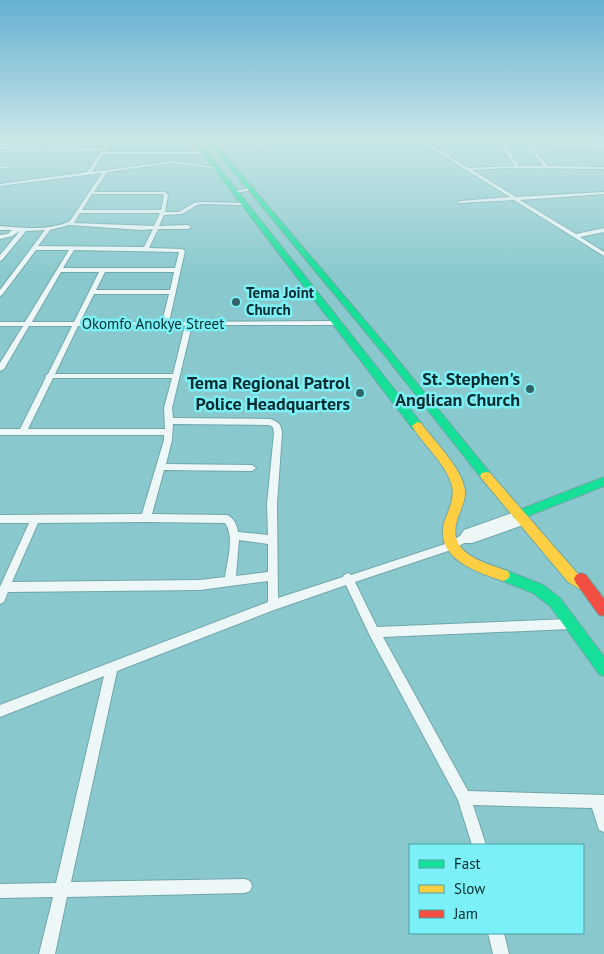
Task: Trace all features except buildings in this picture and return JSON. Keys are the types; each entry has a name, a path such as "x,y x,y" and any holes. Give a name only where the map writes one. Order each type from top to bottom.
{"street":[{"path":"70,224 80,212 96,186"},
{"path":"229,186 336,323 349,336 453,474 459,491 449,532 451,546 465,560 476,566 505,574 538,589 555,602 604,669"},
{"path":"248,186 477,462 485,466 525,516 580,575 585,586 604,610"},
{"path":"494,186 604,254"},
{"path":"234,192 251,189"},
{"path":"91,193 166,194 163,213 146,249"},
{"path":"460,202 604,193"},
{"path":"80,212 180,213 196,204 242,204"},
{"path":"80,212 90,219 87,225"},
{"path":"0,228 48,228 70,224 155,228 188,227"},
{"path":"0,259 26,228"},
{"path":"0,294 48,228"},
{"path":"0,237 11,234 17,229"},
{"path":"575,236 604,230"},
{"path":"34,248 182,250 165,324"},
{"path":"0,369 72,249"},
{"path":"60,270 178,270"},
{"path":"23,432 103,270"},
{"path":"92,292 173,292"},
{"name":"Okomfo Anokye Street","path":"0,324 336,323"},
{"path":"146,518 168,432 168,408 189,324"},
{"path":"50,376 176,376"},
{"path":"169,422 270,422 277,425 278,433 272,504 271,576 273,605"},
{"path":"0,432 168,432"},
{"path":"160,467 252,468"},
{"path":"0,711 273,605 348,578 451,546 463,539 472,539 604,482"},
{"path":"0,519 227,519 231,522 235,536 230,581"},
{"path":"0,599 35,519"},
{"path":"235,536 272,540"},
{"path":"5,587 200,585 271,576"},
{"path":"348,578 374,632 464,798 479,844"},
{"path":"374,632 570,624"},
{"path":"47,954 112,668"},
{"path":"464,798 601,802 604,825"},
{"path":"0,891 245,886"},
{"path":"496,934 501,954"}],"traffic: fast":[{"path":"229,186 417,426"},
{"path":"247,186 386,351 486,476"},
{"path":"518,515 604,481"},
{"path":"503,575 538,589 555,602 604,669"}],"traffic: slow":[{"path":"417,426 448,466 457,484 459,491 458,499 450,525 449,536 452,545 457,553 465,559 503,575"},
{"path":"486,476 573,578 585,586"}],"traffic: jam":[{"path":"581,579 604,610"}],"place":[{"name":"Tema Joint Church","path":"236,302"},
{"name":"St. Stephen's Anglican Church","path":"530,389"},
{"name":"Tema Regional Patrol Police Headquarters","path":"360,393"}]}
